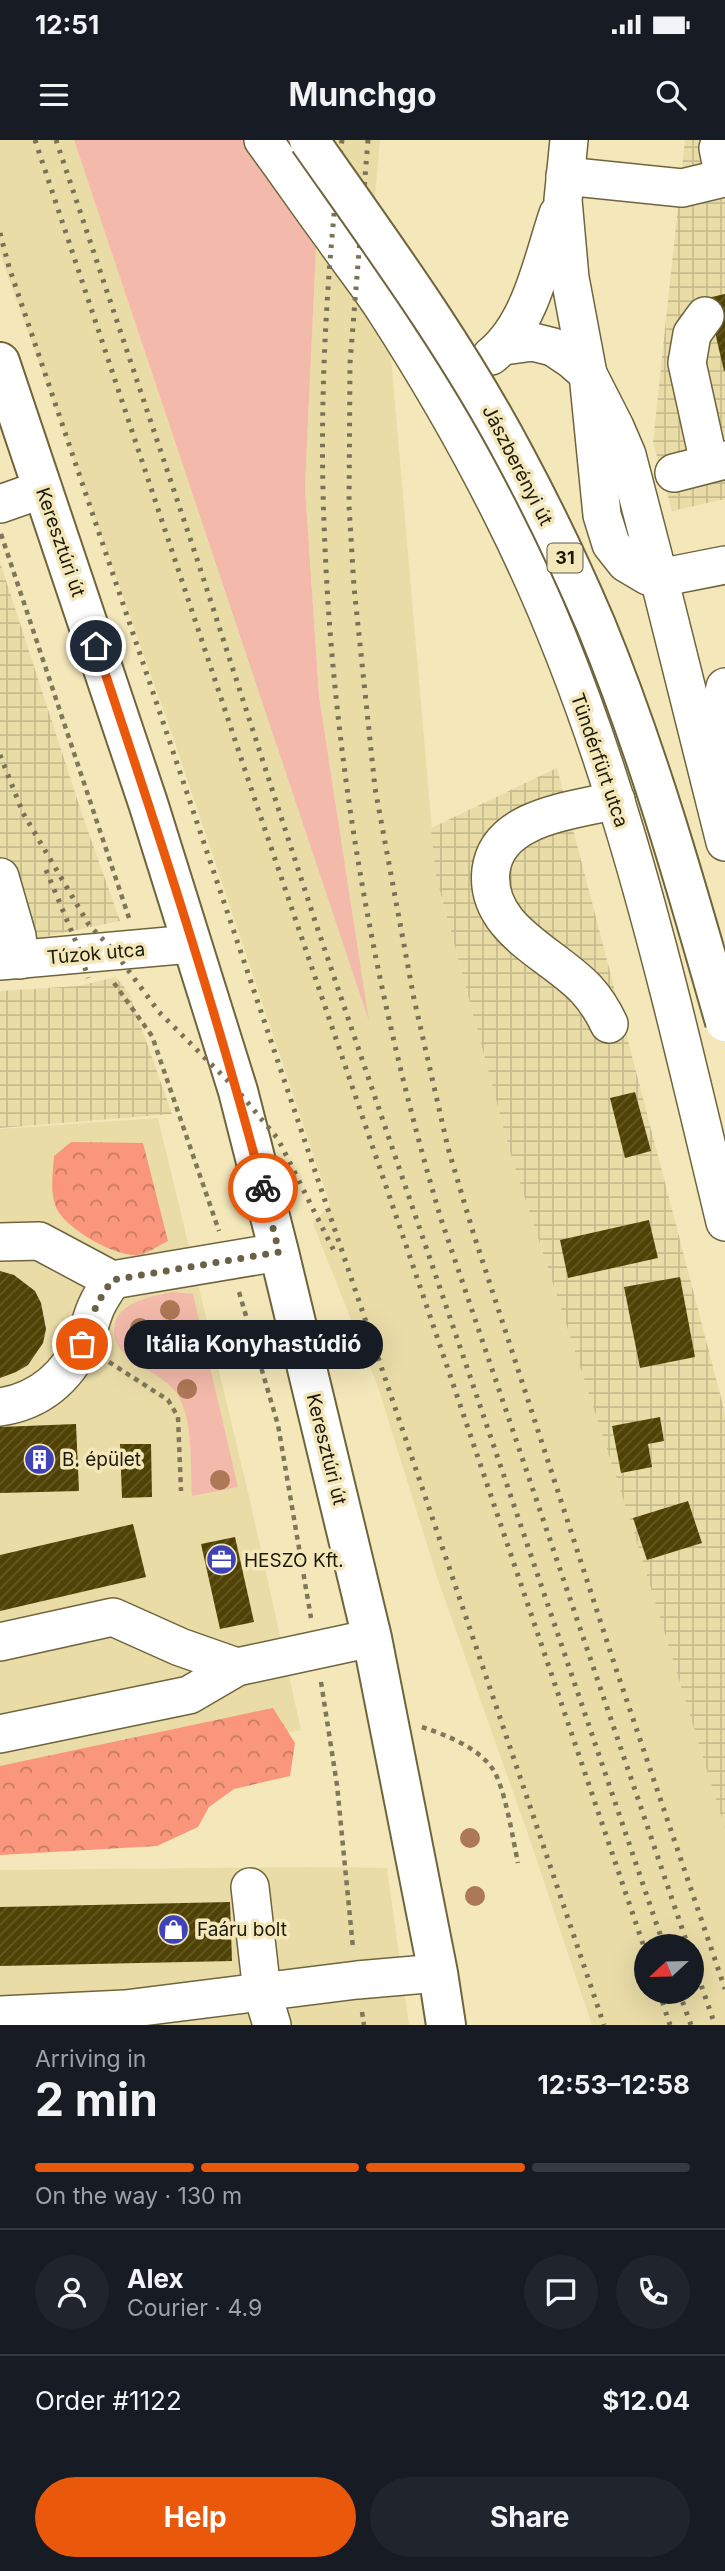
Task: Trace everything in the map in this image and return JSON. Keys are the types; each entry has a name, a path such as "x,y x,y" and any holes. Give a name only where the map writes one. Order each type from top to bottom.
{"main road":[{"name":"Jászberényi út","path":"309,140 436,322 483,397 553,533 596,625 624,699 682,873 725,1022"},
{"name":"Keresztúri út","path":"0,362 148,803 237,1091 279,1252 372,1639 446,2025"}],"street":[{"path":"263,140 384,308 440,397 503,346 520,319 533,289 564,188"},
{"path":"569,140 564,188 570,278 588,374 602,515 611,544 617,554 648,576 659,578 725,565"},
{"path":"564,188 682,188 724,178 720,145"},
{"path":"674,473 717,462 687,363 692,334 705,316"},
{"path":"503,346 533,342 553,347 588,374"},
{"name":"Tündérfürt utca","path":"440,397 502,513 544,604 591,726 616,800 667,980 725,1222"},
{"path":"0,504 43,489"},
{"path":"677,647 687,609 711,583 725,575"},
{"path":"659,578 725,842"},
{"path":"709,774 725,687"},
{"path":"609,1024 599,1005 585,988 510,926 497,910 492,898 490,880 497,848 517,829 530,822 616,800"},
{"path":"0,877 18,936 10,960"},
{"name":"Túzok utca","path":"10,960 191,944"},
{"path":"0,1242 39,1241 112,1280 279,1252"},
{"path":"0,1406 15,1405 38,1395 59,1380 75,1360 97,1304 112,1280"},
{"path":"0,1642 113,1617 180,1647 236,1667"},
{"path":"0,1734 189,1695 236,1667 372,1639"},
{"path":"250,1887 267,2008"},
{"path":"0,2015 125,2009 267,2008 357,1980 438,1973"}],"path":[{"path":"0,530 140,948"},
{"path":"91,953 152,1035 230,1262 278,1425 337,1785 364,2025"},
{"path":"82,1344 168,1401 178,1417 181,1490"},
{"path":"387,1715 441,1734 479,1755 493,1769 499,1783 518,1863"}],"shaded area":[{"path":"0,140 74,140 368,1015 319,696 305,487 321,140 380,140 365,309 391,357 436,876 510,1152 628,1514 725,1829 725,2025 592,2025 438,1580 378,1387 313,1224 330,1204 170,728 0,254"},
{"path":"74,140 321,140 305,487 319,696 369,1021"},
{"path":"685,140 725,140 725,499 672,511 653,442"},
{"path":"0,562 83,817 120,921 28,940 0,941"},
{"path":"557,768 725,1413 725,1829 628,1514 510,1152 436,876 431,828"},
{"path":"116,977 129,993 172,1114 0,1128 0,991 79,986"},
{"path":"158,1118 248,1492 301,1730 0,1792 0,1129"},
{"path":"173,1292 193,1294 238,1487 192,1496 189,1431 178,1395 160,1378 127,1356 114,1337 115,1324 124,1310 139,1301"},
{"path":"387,1868 409,2025 0,2025 0,1870"}],"green space":[{"path":"71,1142 143,1143 168,1241 138,1255 117,1252 82,1234 64,1218 53,1198 54,1156"},
{"path":"273,1708 295,1743 290,1776 234,1789 209,1807 198,1827 157,1846 0,1855 0,1766"}],"building":[{"path":"725,294 725,371 724,371 707,298"},
{"path":"635,1092 651,1151 625,1158 610,1098"},
{"path":"649,1220 658,1258 568,1278 560,1240"},
{"path":"0,1271 14,1275 35,1291 41,1303 46,1329 43,1343 28,1365 0,1378"},
{"path":"680,1277 695,1357 640,1368 624,1287"},
{"path":"660,1417 664,1441 648,1444 652,1467 621,1473 612,1426"},
{"name":"B. épület","path":"76,1424 79,1491 0,1493 0,1427"},
{"path":"120,1444 151,1444 152,1497 122,1498"},
{"path":"688,1501 702,1543 647,1560 633,1518"},
{"path":"133,1524 146,1577 0,1611 0,1555"},
{"path":"235,1537 254,1622 220,1629 201,1544"},
{"path":"230,1902 232,1961 0,1966 0,1907"}],"railway":[{"path":"35,140 255,800 640,1934"},
{"path":"56,140 315,921 660,1934"},
{"path":"342,140 326,331 324,523 336,699 360,874 396,1048 441,1219 684,1934"},
{"path":"368,140 350,363 349,506 354,587 375,788 414,999 448,1148 473,1232 615,1666 725,1989"},
{"path":"0,233 9,267 604,2025"},
{"path":"0,755 23,813 89,925 114,951 159,1012 238,1091 278,1139 335,1253"},
{"path":"46,870 81,954 88,978"},
{"path":"704,1993 715,2025"},
{"path":"663,2004 670,2025"},
{"path":"683,2004 691,2025"}],"way so far":[{"path":"82,1344 97,1304 112,1280 279,1252 263,1188"}],"place":[{"name":"Itália Konyhastúdió","path":"82,1344"},
{"name":"B. épület","path":"39,1459"},
{"name":"HESZO Kft.","path":"221,1560"},
{"name":"Faáru bolt","path":"174,1929"}],"route":[{"path":"96,646 148,803 237,1091 263,1188"}]}
